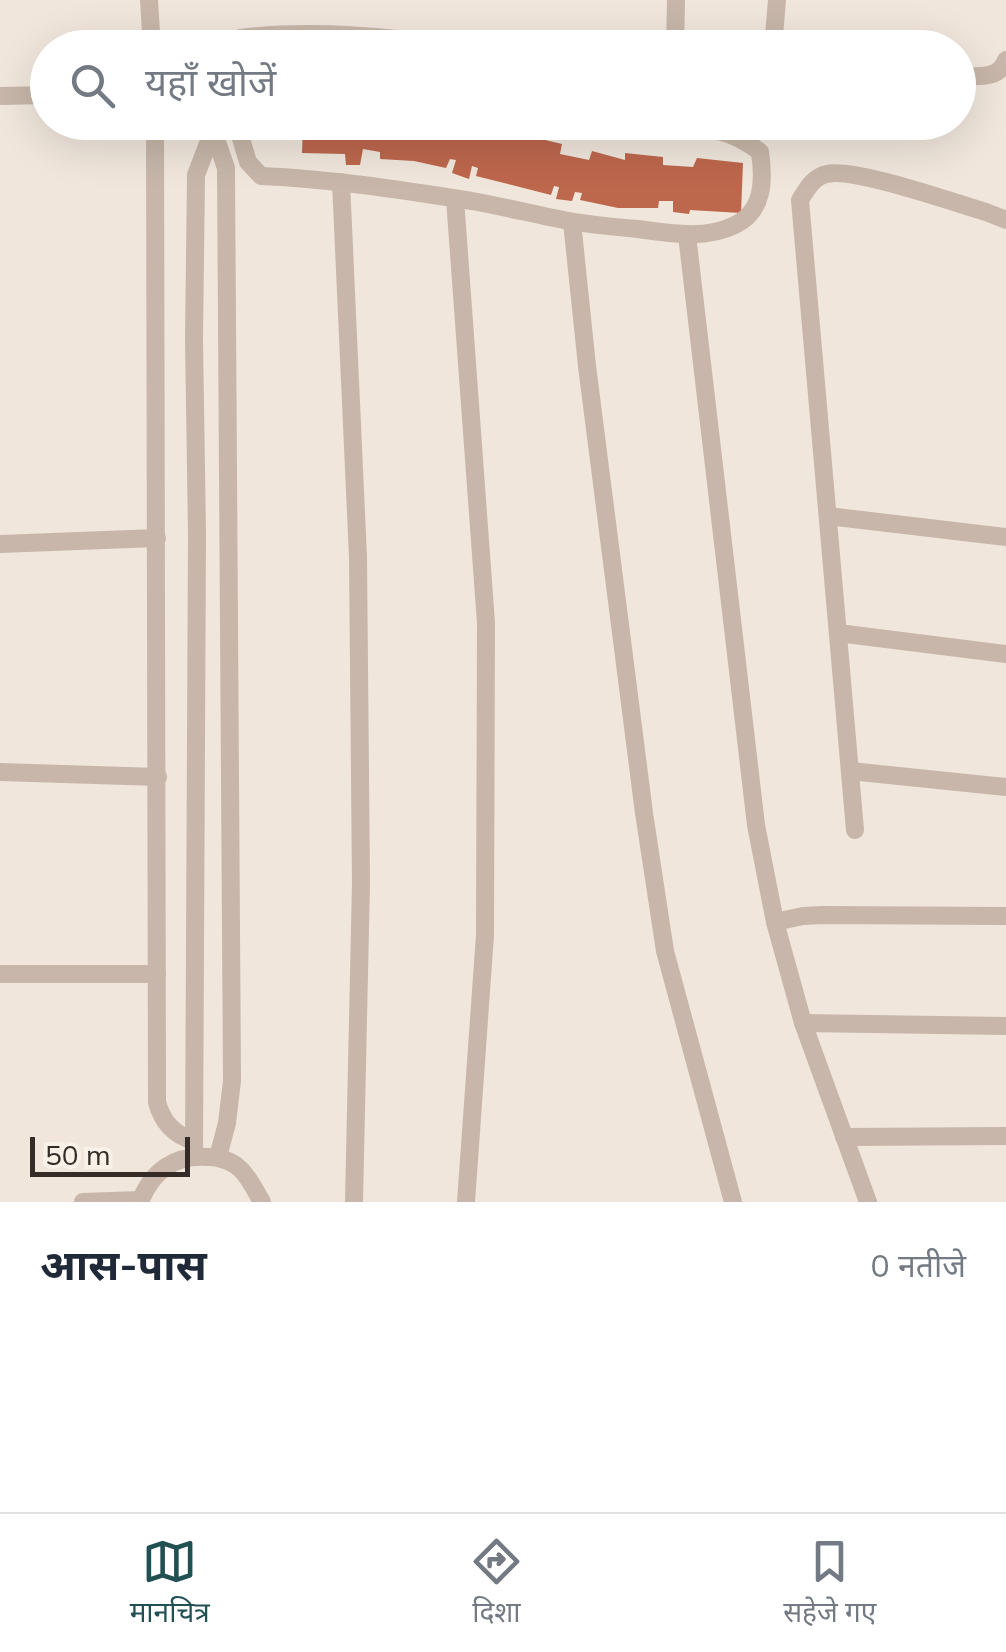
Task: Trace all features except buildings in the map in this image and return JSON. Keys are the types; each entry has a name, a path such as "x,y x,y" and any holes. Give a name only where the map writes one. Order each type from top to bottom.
{"street":[{"path":"149,0 151,30"},
{"path":"675,30 676,0"},
{"path":"774,30 777,0"},
{"path":"976,75 996,74 1006,60"},
{"path":"0,96 30,95"},
{"path":"155,140 157,1102 170,1128 194,1148 239,1168 262,1202"},
{"path":"194,1148 196,175 207,140"},
{"path":"216,140 226,168 232,1081 218,1157"},
{"path":"241,140 248,162 261,176 315,178 456,199 572,222 687,235 734,226 750,215 759,199 764,174 760,152 744,140"},
{"path":"855,830 800,200 812,182 828,173 857,175 1006,220"},
{"path":"341,182 359,595 361,883 354,1202"},
{"path":"456,199 486,623 485,936 466,1202"},
{"path":"572,222 644,813 665,951 734,1202"},
{"path":"687,235 756,826 775,922 803,1023 868,1202"},
{"path":"828,516 1006,538"},
{"path":"0,544 156,538"},
{"path":"838,633 1006,654"},
{"path":"850,770 1006,787"},
{"path":"0,772 158,776"},
{"path":"775,922 824,915 1006,916"},
{"path":"0,974 157,974"},
{"path":"803,1023 1006,1026"},
{"path":"844,1137 1006,1136"},
{"path":"83,1202 140,1201 152,1178 194,1148"}]}
